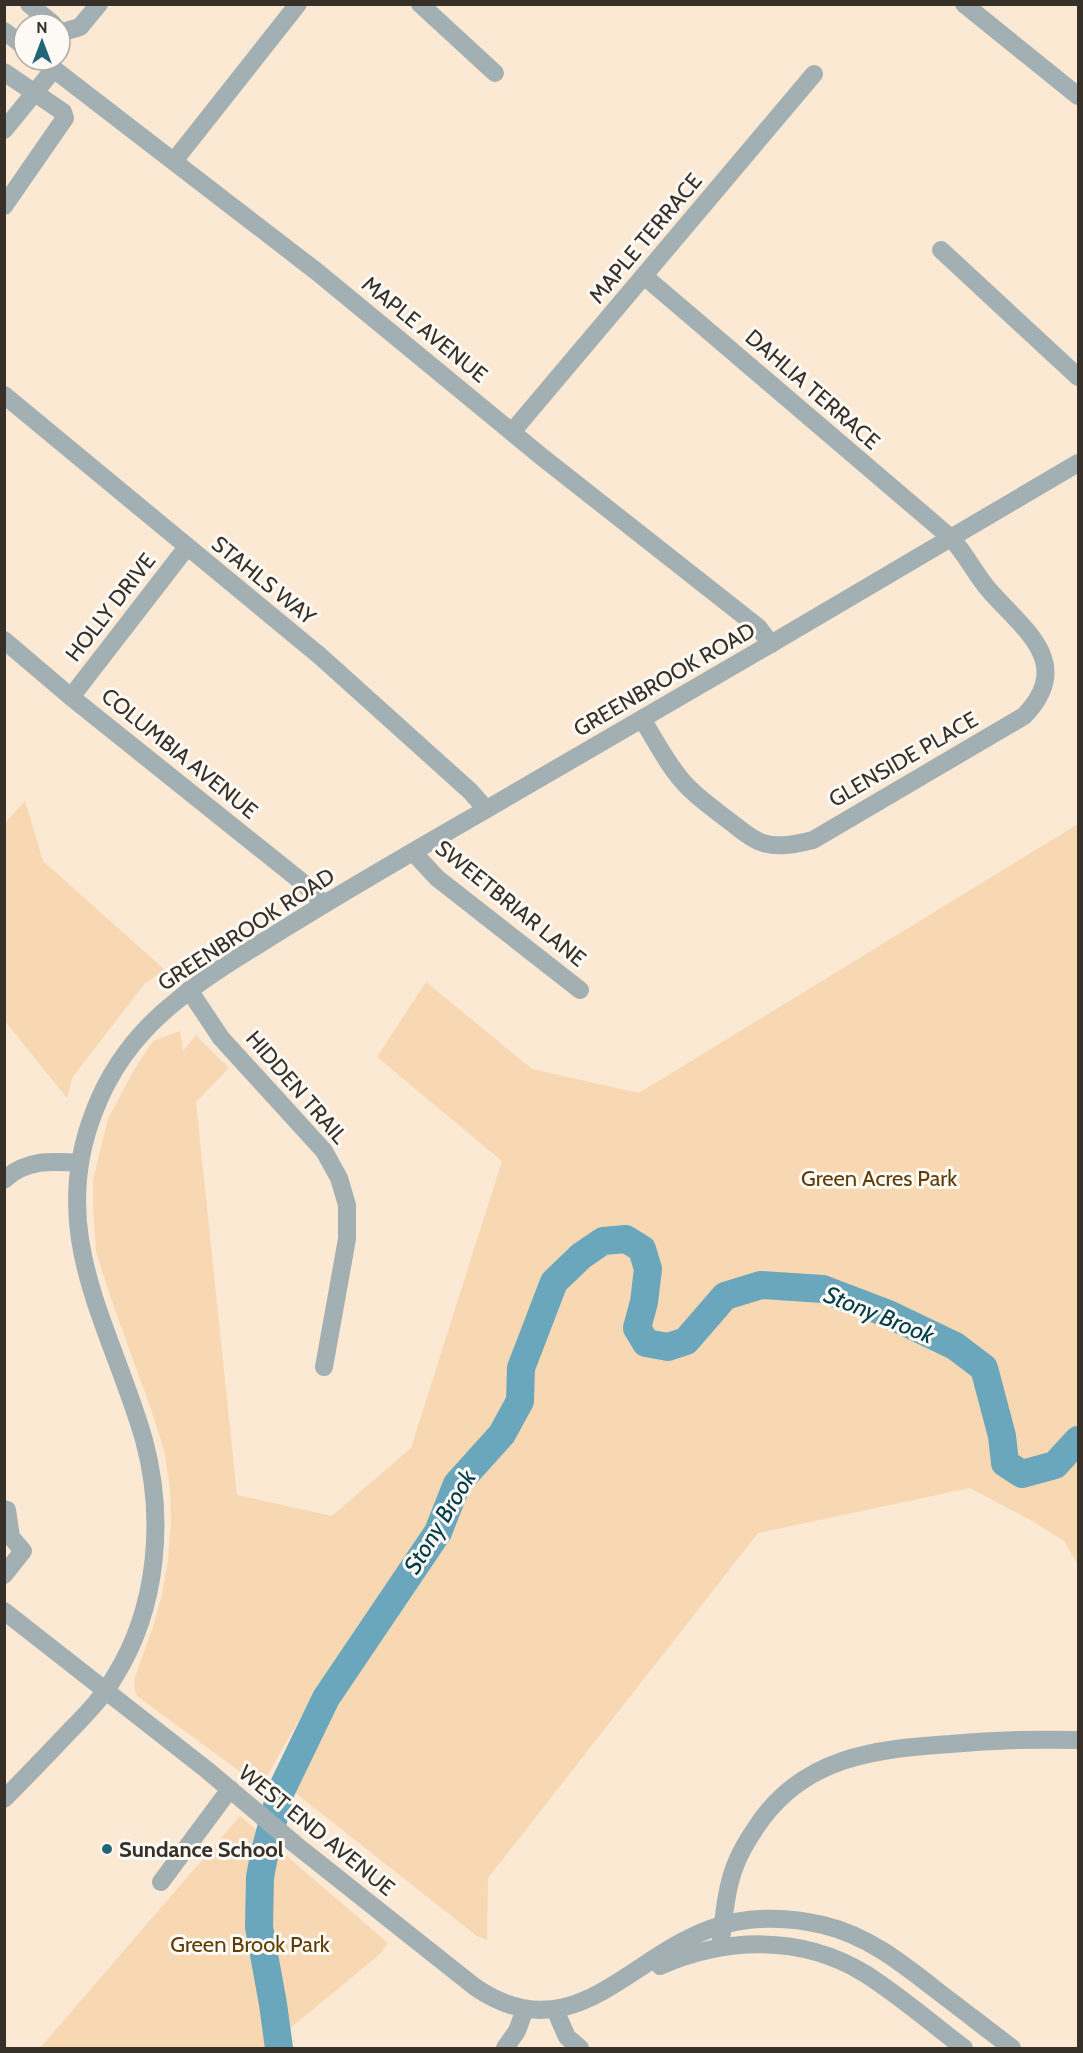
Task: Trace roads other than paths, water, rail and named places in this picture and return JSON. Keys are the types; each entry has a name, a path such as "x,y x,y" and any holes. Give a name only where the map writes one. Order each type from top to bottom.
{"street":[{"path":"72,29 80,27 99,4"},
{"path":"174,161 298,4"},
{"path":"420,4 495,73"},
{"path":"964,4 1078,96"},
{"path":"4,72 63,112 65,118 4,206"},
{"path":"4,130 36,92 45,72"},
{"name":"MAPLE AVENUE","path":"58,72 316,271 512,432 758,627 771,644"},
{"name":"MAPLE TERRACE","path":"512,432 814,74"},
{"path":"941,250 1078,377"},
{"name":"DAHLIA TERRACE","path":"644,276 951,538"},
{"name":"STAHLS WAY","path":"4,395 186,548 320,656 470,791 486,809"},
{"name":"GREENBROOK ROAD","path":"4,1799 106,1690 124,1660 143,1608 153,1564 156,1519 153,1486 145,1445 88,1282 80,1249 76,1204 80,1163 94,1110 120,1061 152,1022 189,990 324,904 1078,463"},
{"name":"GLENSIDE PLACE","path":"642,719 675,772 687,786 745,833 762,843 778,846 813,840 1024,716 1038,702 1044,686 1046,666 1040,647 986,587 963,550 951,538"},
{"name":"HOLLY DRIVE","path":"71,697 186,548"},
{"name":"COLUMBIA AVENUE","path":"7,649 71,697 302,882 324,904"},
{"name":"SWEETBRIAR LANE","path":"413,852 437,878 580,990"},
{"name":"HIDDEN TRAIL","path":"189,990 221,1038 324,1151 339,1178 347,1205 347,1239 324,1366"},
{"path":"4,1180 18,1169 35,1163 53,1161 80,1163"},
{"path":"4,1509 7,1510 10,1537 22,1551 4,1575"},
{"name":"WEST END AVENUE","path":"4,1611 230,1789 296,1845 484,1995 506,2007 524,2012 567,2011 591,2002 684,1941 723,1925 752,1920 793,1920 822,1925 865,1940 901,1962 1012,2049"},
{"path":"720,1947 731,1875 751,1834 769,1809 798,1782 855,1756 895,1748 1008,1740 1078,1740"},
{"path":"161,1882 230,1789"},
{"name":"WEST END AVENUE","path":"620,1984 680,1958 720,1947 753,1944 806,1949 864,1973 964,2049"},
{"path":"505,2049 517,2031 524,2012"},
{"path":"556,2013 567,2037 580,2049"}],"waterway":[{"name":"Stony Brook","path":"279,2048 259,1927 260,1877 281,1791 326,1698 438,1532 457,1484 502,1434 520,1401 521,1368 554,1282 581,1256 603,1241 626,1239 642,1249 648,1269 644,1302 637,1328 646,1343 668,1347 686,1341 725,1296 761,1285 823,1289 886,1313 955,1346 984,1368 1002,1436 1005,1463 1022,1474 1055,1465 1078,1440"}],"place":[{"name":"Sundance School","path":"107,1849"}],"park label":[{"name":"Green Acres Park","path":"879,1178"},
{"name":"Green Brook Park","path":"250,1944"}]}
